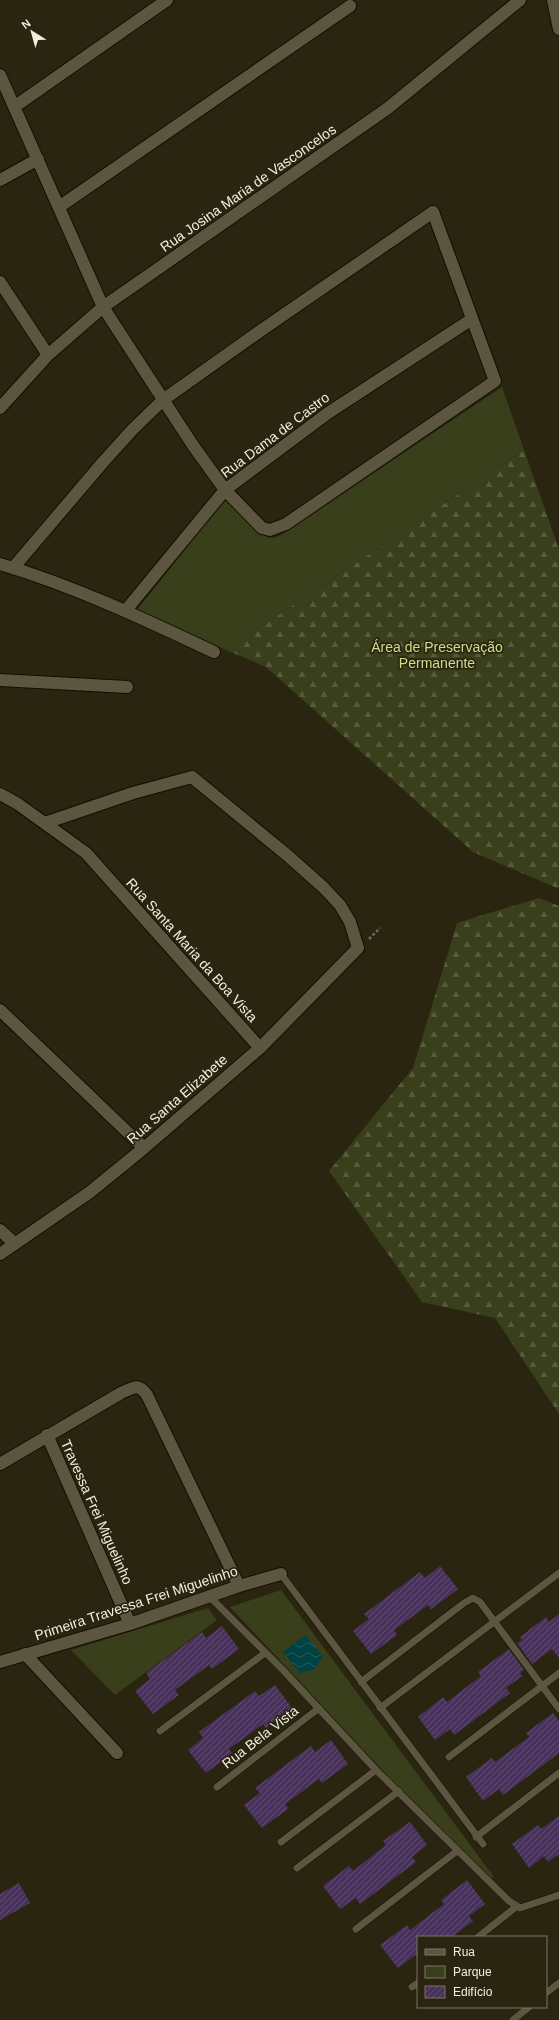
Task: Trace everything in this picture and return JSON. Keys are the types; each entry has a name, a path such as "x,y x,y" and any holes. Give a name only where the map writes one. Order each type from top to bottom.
{"street":[{"path":"14,107 167,0"},
{"name":"Rua Josina Maria de Vasconcelos","path":"0,408 48,355 103,308 388,108 520,0"},
{"path":"553,0 559,29"},
{"path":"59,207 350,6"},
{"path":"0,75 103,308 163,400 225,490 259,525 268,530 277,528 305,512 495,381 433,212 262,329 163,400 133,429 104,461 13,568"},
{"path":"0,180 38,159"},
{"path":"0,282 48,355"},
{"name":"Rua Dama de Castro","path":"126,610 225,490 328,413 472,319"},
{"path":"0,564 126,610 214,652"},
{"path":"0,680 128,688"},
{"name":"Rua Santa Elizabete","path":"0,1254 90,1192 144,1148 260,1048 358,948 350,922 340,905 287,855 192,777 133,793 45,823"},
{"name":"Rua Santa Maria da Boa Vista","path":"0,794 45,823 86,853 260,1048"},
{"path":"0,1010 144,1148"},
{"path":"0,1230 15,1244"},
{"path":"0,1464 47,1435 121,1393 138,1387 147,1395 239,1586"},
{"name":"Travessa Frei Miguelinho","path":"47,1435 130,1624"},
{"name":"Primeira Travessa Frei Miguelinho","path":"0,1662 130,1624 239,1586 281,1574"},
{"path":"25,1654 117,1753"}],"lane":[{"path":"380,1708 559,1573"},
{"path":"281,1574 476,1837 483,1844"},
{"path":"209,1596 319,1708 376,1770 399,1791 457,1851 516,1907"},
{"path":"361,1682 470,1599 477,1599 559,1709"},
{"path":"160,1731 265,1653"},
{"path":"449,1757 559,1674"},
{"name":"Rua Bela Vista","path":"217,1787 319,1708"},
{"path":"281,1842 376,1770"},
{"path":"476,1837 559,1773"},
{"path":"297,1868 399,1791"},
{"path":"356,1929 457,1851"},
{"path":"479,1936 516,1907 526,1907 559,1894"},
{"path":"547,1992 559,1983"},
{"path":"513,2020 528,2008"}],"green space":[{"path":"502,387 524,450 226,650 137,610 226,498 267,537 274,538 281,535"},
{"name":"Área de Preservação Permanente","path":"524,450 559,549 559,889 473,852 266,667 226,650"},
{"path":"539,898 559,906 559,1414 495,1318 422,1302 329,1171 413,1068 457,923"},
{"path":"281,1590 494,1877 491,1879 398,1787 230,1607"},
{"path":"208,1608 217,1620 115,1695 71,1650"}],"water":[{"path":"305,1635 323,1656 314,1670 300,1673 283,1652"}],"building":[{"path":"440,1566 458,1589 431,1609 428,1605 394,1630 397,1635 371,1654 353,1631 369,1619 364,1614 420,1572 425,1578"},
{"path":"559,1614 559,1658 552,1649 532,1664 517,1643 522,1640 520,1637 546,1617 549,1622"},
{"path":"222,1626 239,1649 212,1669 209,1665 175,1690 179,1695 153,1714 135,1691 150,1679 146,1673 202,1632 206,1638"},
{"path":"509,1649 524,1670 520,1673 522,1676 506,1688 510,1693 454,1735 450,1729 435,1740 418,1717 443,1697 447,1702 481,1676 478,1672"},
{"path":"275,1685 292,1708 266,1728 263,1724 229,1749 232,1753 206,1773 188,1750 203,1738 199,1732 255,1691 259,1696"},
{"path":"553,1713 559,1721 559,1753 503,1795 499,1789 483,1801 466,1777 492,1758 495,1762 529,1737 526,1733"},
{"path":"331,1740 348,1764 322,1783 319,1779 285,1804 288,1809 262,1828 244,1805 260,1793 255,1788 311,1746 315,1752"},
{"path":"559,1816 559,1854 548,1862 544,1856 529,1868 512,1844 538,1825 541,1829"},
{"path":"410,1822 427,1845 412,1857 416,1862 360,1904 356,1898 340,1909 323,1886 349,1866 353,1871 386,1845 383,1841"},
{"path":"467,1880 485,1904 469,1916 473,1921 453,1936 417,1936 417,1954 398,1968 380,1945 407,1925 410,1930 444,1904 441,1900"},
{"path":"19,1883 30,1903 0,1920 0,1894"}]}
